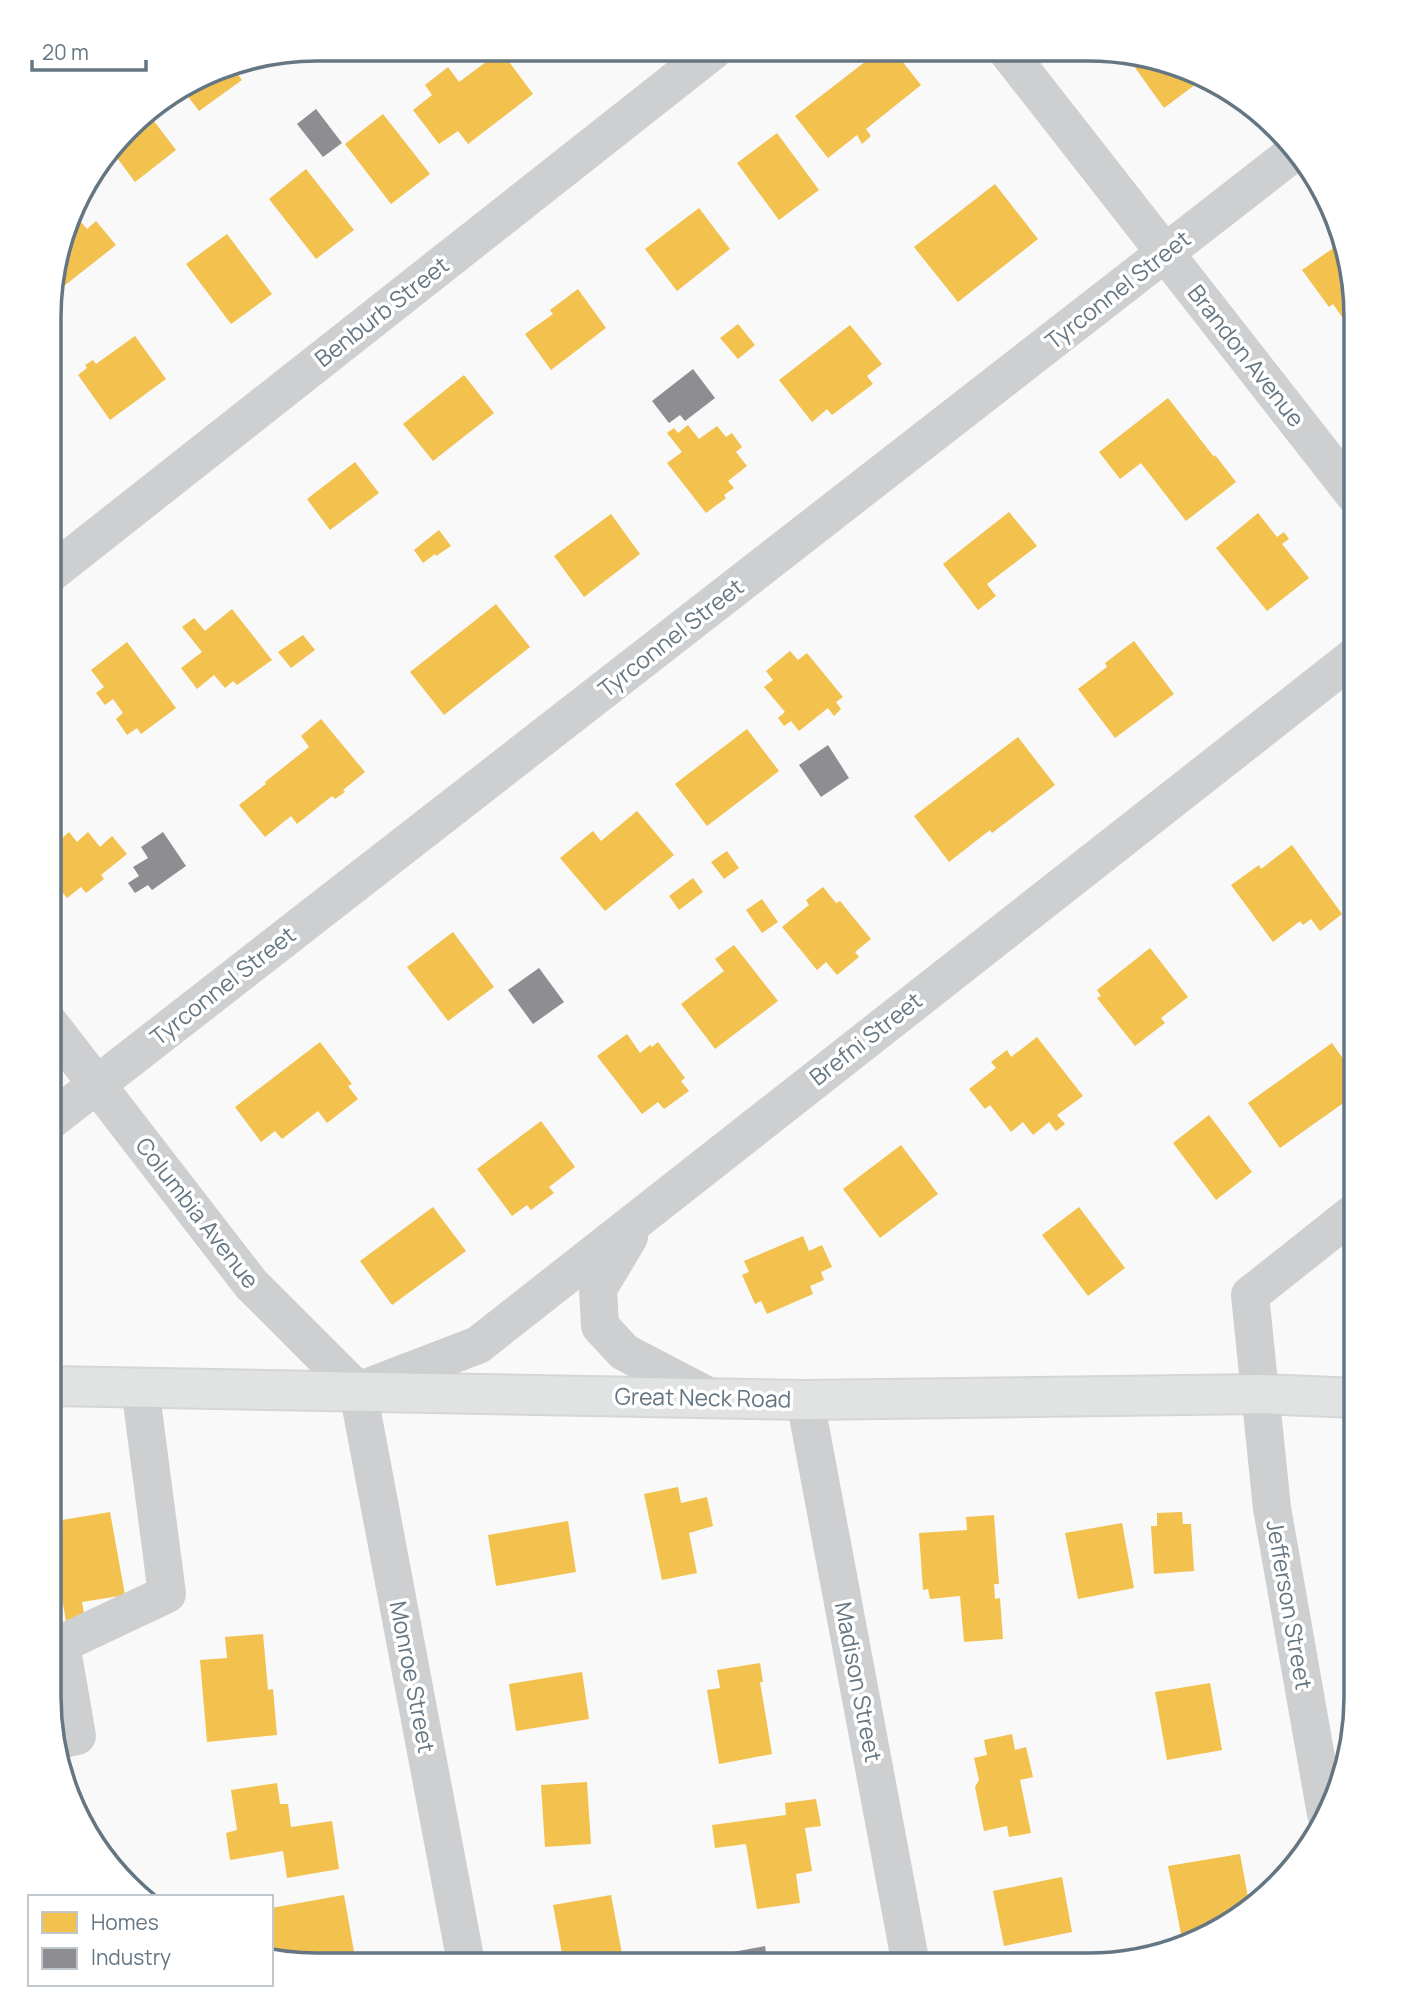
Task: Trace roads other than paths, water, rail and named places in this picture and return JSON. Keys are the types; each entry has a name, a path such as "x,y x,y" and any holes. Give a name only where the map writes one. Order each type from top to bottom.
{"main road":[{"name":"Great Neck Road","path":"61,1386 805,1401 1261,1394 1344,1397"}],"street":[{"name":"Benburb Street","path":"61,565 700,61"},
{"name":"Brandon Avenue","path":"1015,61 1344,482"},
{"name":"Tyrconnel Street","path":"61,1113 1288,158"},
{"name":"Brefni Street","path":"358,1391 478,1345 1344,664"},
{"name":"Columbia Avenue","path":"61,1038 251,1283 358,1391"},
{"path":"642,1215 598,1289 600,1326 624,1352 712,1398"},
{"name":"Jefferson Street","path":"1323,1796 1272,1508 1250,1295 1344,1221"},
{"path":"61,1642 167,1594 140,1387"},
{"name":"Monroe Street","path":"358,1391 464,1953"},
{"name":"Madison Street","path":"805,1401 909,1953"},
{"path":"61,1670 77,1736 65,1739"}]}
